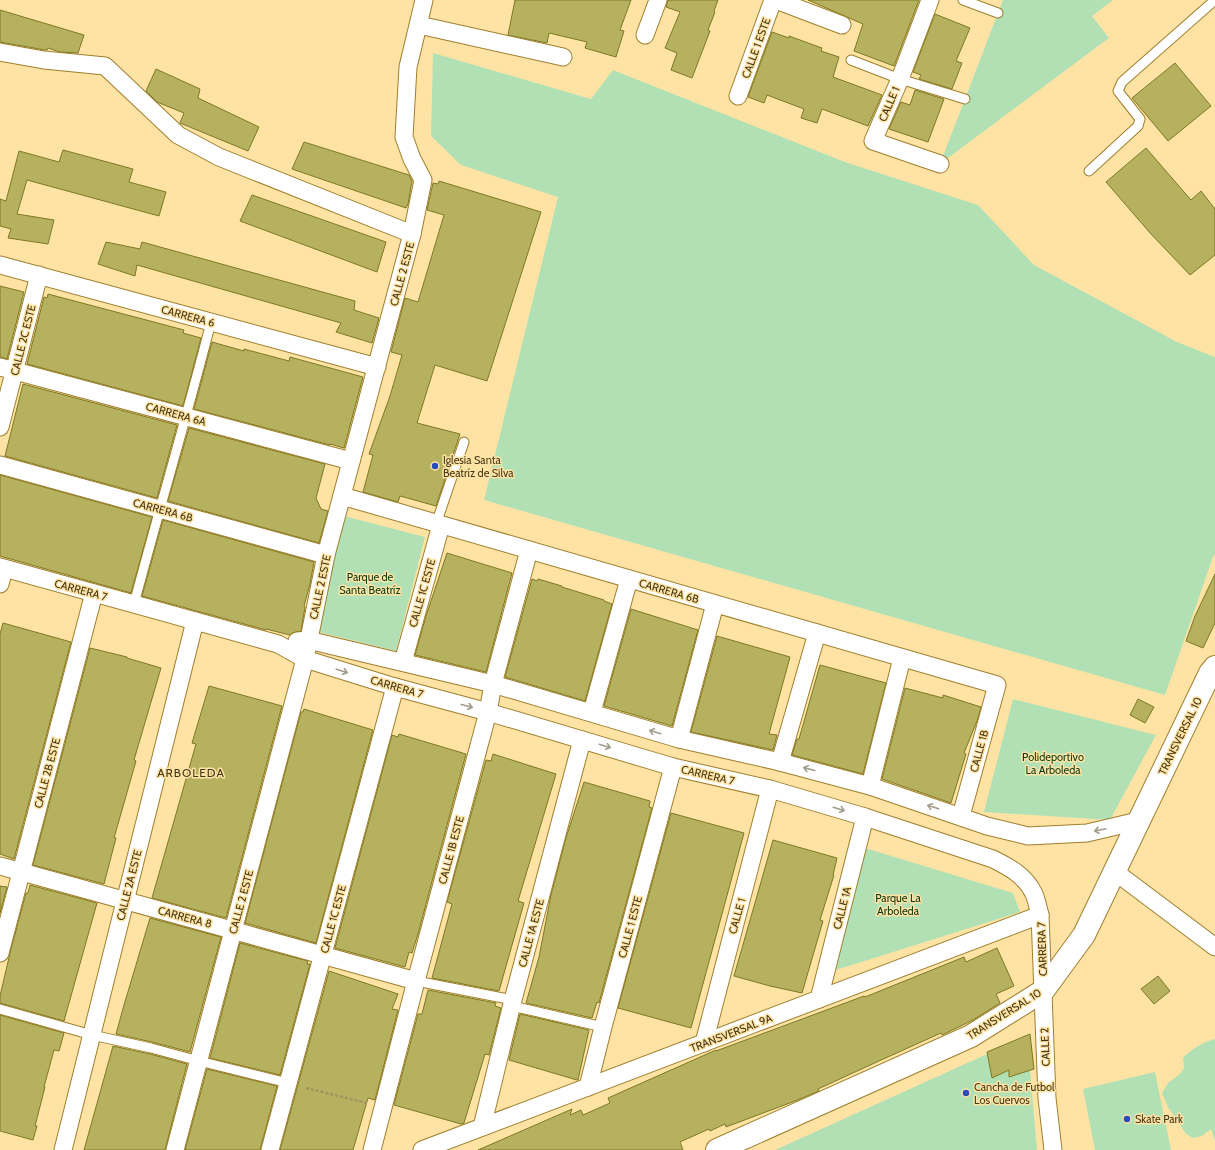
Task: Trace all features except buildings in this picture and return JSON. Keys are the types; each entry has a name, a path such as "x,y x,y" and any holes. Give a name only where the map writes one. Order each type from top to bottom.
{"main road":[{"name":"TRANSVERSAL 10","path":"718,1150 971,1036 1043,991 1084,935 1210,673 1215,668"}],"street":[{"path":"424,0 419,25 563,58"},
{"path":"645,35 658,0"},
{"path":"775,0 842,25"},
{"name":"CALLE 1 ESTE","path":"738,96 775,0"},
{"name":"CALLE 1","path":"930,0 900,79 873,141 940,164"},
{"name":"CALLE 2 ESTE","path":"175,1150 305,659 326,555 412,234 423,180 404,137 408,67 419,25"},
{"path":"0,52 44,60 105,66 178,135 219,157 412,234"},
{"name":"CARRERA 6","path":"0,265 377,367"},
{"name":"CALLE 2C ESTE","path":"0,427 7,369 39,275"},
{"name":"CARRERA 6A","path":"7,369 351,461"},
{"name":"CARRERA 6B","path":"0,465 326,555"},
{"name":"CARRERA 6B","path":"342,496 997,685"},
{"name":"CALLE 1C ESTE","path":"403,662 439,524"},
{"name":"CALLE 1B ESTE","path":"372,1150 488,712 493,684 529,550"},
{"name":"CARRERA 7","path":"1,574 94,593 278,644 305,659 395,687 488,712 673,767 770,789 864,817 993,859 1012,869 1026,880 1033,893 1040,915 1043,991"},
{"path":"592,712 629,579"},
{"name":"CALLE 2B ESTE","path":"0,953 94,593"},
{"path":"679,739 715,604"},
{"name":"CALLE 2A ESTE","path":"63,1150 195,621"},
{"path":"780,762 817,633"},
{"name":"CARRERA 7","path":"278,644 308,640 493,684 592,712 679,739 780,762 870,786 999,829 1028,836 1087,833 1138,821"},
{"path":"870,786 902,658"},
{"name":"CALLE 1B","path":"961,816 997,685"},
{"name":"CALLE 1C ESTE","path":"270,1150 395,687"},
{"name":"CALLE 1A ESTE","path":"482,1127 512,1003 582,740"},
{"name":"CALLE 1 ESTE","path":"588,1087 673,767"},
{"name":"CALLE 1","path":"704,1043 770,789"},
{"name":"CALLE 1A","path":"820,999 864,817"},
{"name":"CARRERA 8","path":"0,866 416,981"},
{"path":"1114,871 1215,947"},
{"name":"TRANSVERSAL 9A","path":"422,1150 1040,915"},
{"name":"CALLE 2","path":"1043,991 1047,1098 1053,1150"}],"lane":[{"path":"963,0 998,14"},
{"path":"1089,171 1138,126 1140,119 1118,91 1122,82 1215,0"},
{"path":"851,60 900,79 965,99"},
{"path":"134,604 159,509 212,322"},
{"path":"439,524 464,442"},
{"path":"416,981 512,1003 603,1027"},
{"path":"0,1009 92,1035 288,1083"}],"path":[{"path":"288,1083 383,1107"}],"green space":[{"path":"1003,0 1113,0 1092,16 1109,38 940,164"},
{"path":"433,53 591,99 613,70 845,162 978,205 1034,265 1177,342 1215,357 1215,554 1165,695 484,500 558,197 461,165 431,136"},
{"name":"Parque de Santa Beatríz","path":"344,516 425,537 396,651 315,631"},
{"name":"Polideportivo La Arboleda","path":"1013,699 1156,735 1110,820 984,812"},
{"name":"Parque La Arboleda","path":"865,848 1013,893 1020,912 836,970"},
{"name":"Cancha de Futbol Los Cuervos","path":"1027,1036 1037,1150 775,1150"},
{"path":"1215,1039 1215,1141 1211,1129 1202,1136 1193,1138 1186,1134 1168,1107 1162,1093 1168,1083 1180,1074 1184,1068 1183,1058 1198,1046"},
{"name":"Skate Park","path":"1155,1072 1171,1150 1095,1150 1083,1089"}],"place":[{"name":"Iglesia Santa Beatríz de Silva","path":"435,466"},
{"name":"Cancha de Futbol Los Cuervos","path":"966,1093"},
{"name":"Skate Park","path":"1127,1119"}],"district":[{"name":"ARBOLEDA","path":"191,772"}]}
